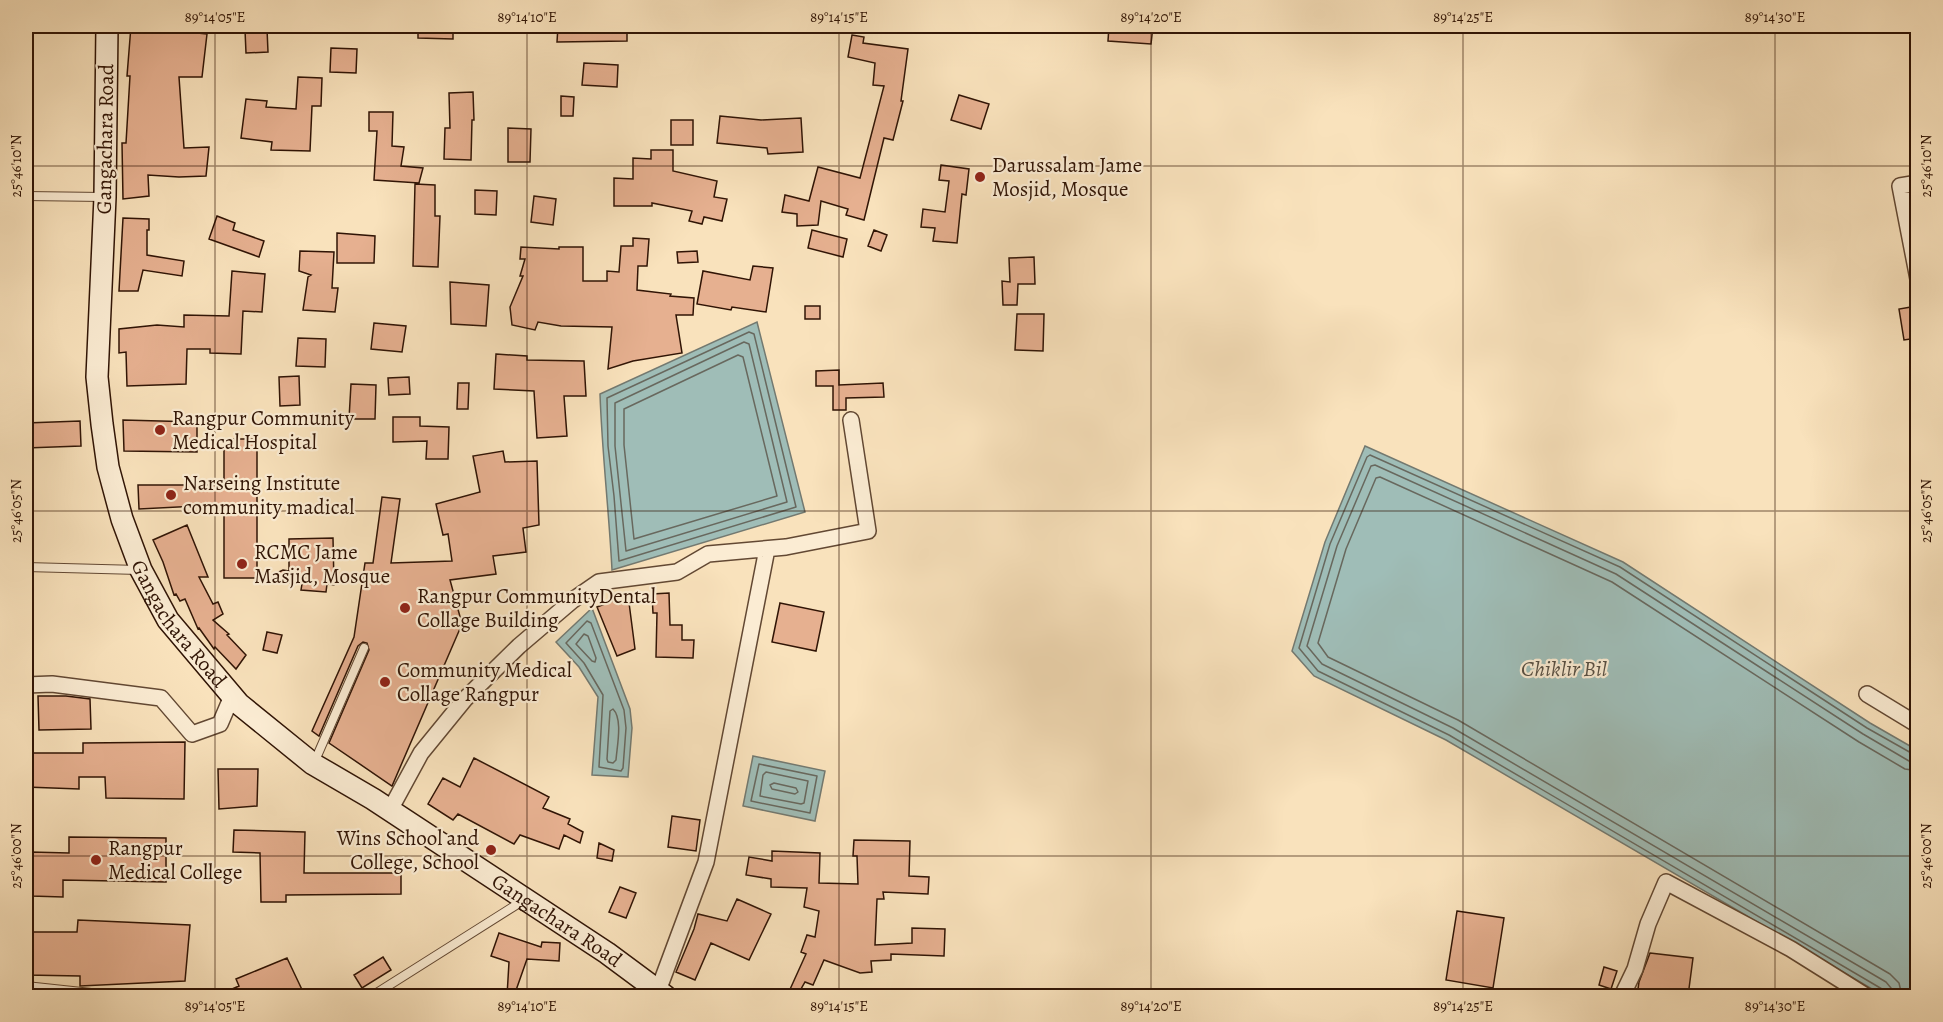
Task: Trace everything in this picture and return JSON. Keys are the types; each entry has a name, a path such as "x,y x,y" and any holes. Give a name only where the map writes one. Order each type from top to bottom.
{"main road":[{"name":"Gangachara Road","path":"107,26 105,197 97,376 100,412 108,467 122,519 141,570 168,620 239,704 313,764 390,810 607,953 662,994"}],"street":[{"path":"1917,183 1900,186 1917,279"},
{"path":"390,810 421,753 465,699 519,646 573,600 599,582 677,572 708,554 786,547 868,531 851,420"},
{"path":"662,994 706,862 767,549"},
{"path":"26,685 52,684 161,698 192,734 219,724 232,696"},
{"path":"1867,694 1917,725"},
{"path":"1622,996 1635,969 1648,924 1666,882 1791,949 1866,996"}],"lane":[{"path":"26,196 105,197"},
{"path":"26,567 141,570"},
{"path":"313,764 364,648"},
{"path":"372,996 525,899"},
{"path":"26,986 119,996"}],"water":[{"path":"757,322 805,512 612,570 600,394"},
{"name":"Chiklir Bil","path":"1365,446 1623,562 1870,723 1917,750 1917,996 1884,996 1446,740 1314,676 1292,651 1325,542"},
{"path":"592,608 630,709 632,728 628,777 592,775 598,697 579,667 556,642"},
{"path":"753,756 825,771 815,821 743,806"}],"building":[{"path":"131,26 207,34 202,77 179,77 184,148 209,147 206,176 148,175 149,196 123,199 122,143 126,143 130,76 127,76"},
{"path":"418,26 453,26 453,39 418,38"},
{"path":"558,26 627,26 627,41 557,42"},
{"path":"1109,26 1153,26 1151,44 1108,41"},
{"path":"267,29 268,52 246,53 245,30"},
{"path":"852,35 864,37 863,43 908,49 901,101 903,101 893,140 884,138 864,220 846,215 848,209 821,201 818,225 797,226 797,214 782,212 785,195 809,201 818,167 860,178 884,86 873,85 875,63 848,57"},
{"path":"331,48 357,49 356,73 330,72"},
{"path":"584,63 618,65 617,87 582,85"},
{"path":"298,77 322,78 321,106 312,106 310,151 271,150 272,142 241,138 246,99 267,101 266,107 296,109"},
{"path":"473,92 474,120 472,120 471,160 444,159 445,128 450,128 449,93"},
{"path":"959,95 989,104 981,129 951,120"},
{"path":"561,96 574,97 573,116 561,116"},
{"path":"369,112 393,112 392,146 404,147 401,166 423,168 419,183 374,180 377,131 369,131"},
{"path":"720,116 761,120 801,118 803,152 768,154 767,148 717,143"},
{"path":"671,120 693,120 693,145 671,145"},
{"path":"508,128 531,129 530,162 508,162"},
{"path":"651,150 673,150 673,171 717,181 714,197 727,199 722,221 704,217 702,224 689,221 692,211 652,203 652,206 614,206 614,178 633,179 633,158 651,159"},
{"path":"941,165 969,169 966,195 962,194 957,243 933,241 935,228 921,227 923,209 945,212 949,181 939,180"},
{"path":"415,184 435,185 435,216 440,216 438,267 413,266"},
{"path":"475,190 497,191 496,215 475,214"},
{"path":"534,196 556,199 553,225 531,222"},
{"path":"217,216 235,223 233,230 264,241 259,257 209,239"},
{"path":"123,218 149,219 147,255 184,261 182,276 143,270 138,291 119,291"},
{"path":"812,230 847,239 843,257 808,248"},
{"path":"874,230 887,235 881,251 868,246"},
{"path":"337,233 375,236 374,263 337,263"},
{"path":"633,238 649,239 647,266 638,266 637,290 694,298 693,315 676,315 682,353 633,361 608,369 612,327 561,326 538,322 535,330 512,325 510,307 523,276 520,276 525,259 520,259 521,247 559,249 559,247 583,247 583,281 607,281 607,271 619,272 621,246 633,246"},
{"path":"300,251 334,252 332,288 338,288 335,312 303,310 308,277 311,275 299,271"},
{"path":"697,251 698,262 678,263 677,252"},
{"path":"1034,257 1035,284 1018,284 1017,305 1003,305 1002,281 1010,282 1009,258"},
{"path":"753,266 773,268 766,312 732,307 731,310 697,304 703,271 750,280"},
{"path":"232,271 265,274 262,312 243,311 241,354 210,353 210,349 187,349 186,384 127,386 126,352 119,353 119,329 157,325 184,327 184,315 229,316"},
{"path":"450,282 489,285 486,326 451,324"},
{"path":"805,306 820,306 820,319 805,319"},
{"path":"1917,306 1917,338 1904,340 1899,309"},
{"path":"1017,314 1044,314 1043,351 1015,350"},
{"path":"374,323 406,326 402,352 371,349"},
{"path":"298,338 326,339 325,367 296,366"},
{"path":"496,354 527,356 527,360 584,361 586,396 564,396 567,436 537,438 534,391 494,389"},
{"path":"839,370 839,385 883,383 884,397 846,398 846,410 833,410 833,386 816,386 816,371"},
{"path":"299,376 300,405 280,406 279,377"},
{"path":"409,377 410,394 389,395 388,378"},
{"path":"458,383 469,383 468,409 457,409"},
{"path":"351,384 376,385 375,419 349,419"},
{"path":"393,417 420,417 420,426 449,427 448,459 426,459 427,441 393,442"},
{"name":"Rangpur Community Medical Hospital","path":"123,420 197,422 197,452 124,451"},
{"path":"80,421 81,446 26,448 26,423"},
{"path":"224,439 257,439 257,578 224,578 224,510 237,504 139,509 138,485 224,485"},
{"name":"Community Medical Collage Rangpur","path":"503,451 505,462 537,461 539,525 523,528 526,552 493,556 496,574 450,580 462,624 392,786 329,743 369,650 367,643 363,642 358,646 319,736 312,731 354,637 365,563 373,563 382,497 400,499 391,563 452,561 448,534 443,535 436,504 480,492 473,456"},
{"path":"187,525 208,577 199,577 213,604 218,602 223,614 213,620 229,634 227,635 246,655 236,669 215,647 214,649 198,629 185,599 180,601 176,594 174,595 153,540"},
{"path":"333,538 334,585 327,584 326,592 301,590 302,584 262,580 283,570 289,571 289,539"},
{"path":"669,593 670,625 682,625 682,640 694,640 693,658 656,657 657,613 653,613 652,594"},
{"path":"628,595 635,649 617,656 597,607"},
{"path":"780,603 824,612 816,651 772,642"},
{"path":"267,632 282,635 277,653 263,650"},
{"path":"38,696 90,699 91,729 39,730"},
{"path":"185,742 184,799 106,798 105,777 79,777 79,789 26,787 26,753 83,753 83,743"},
{"path":"474,758 549,797 543,808 570,819 568,824 583,832 580,843 564,835 559,849 520,835 514,844 458,814 453,820 428,804 443,778 460,787"},
{"path":"218,769 258,769 257,806 219,809"},
{"path":"672,816 700,820 696,851 668,847"},
{"path":"234,830 305,832 304,873 401,873 401,894 286,895 286,902 261,902 260,853 233,852"},
{"path":"69,837 166,838 166,882 63,880 63,897 31,896 31,852 69,853"},
{"path":"854,840 910,841 909,876 929,877 928,894 883,892 884,899 877,899 875,945 912,943 912,928 945,929 944,956 891,954 891,960 871,961 872,972 860,973 824,960 813,985 805,982 797,996 787,996 806,954 801,952 807,935 815,937 819,911 804,907 807,888 771,887 771,879 746,875 749,857 772,861 772,851 820,853 819,883 858,884 857,856 853,856"},
{"path":"599,843 614,850 612,861 597,858"},
{"path":"620,887 636,893 626,918 609,912"},
{"path":"737,899 771,914 749,960 711,943 695,980 676,972 698,914 727,921"},
{"path":"1457,911 1504,918 1493,988 1446,980"},
{"path":"78,920 190,925 185,981 80,986 80,976 26,975 26,932 77,932"},
{"path":"499,933 541,947 542,942 560,943 559,961 527,959 514,996 507,996 509,962 491,956"},
{"path":"1650,953 1693,958 1688,996 1637,996 1639,982"},
{"path":"383,957 391,970 362,988 354,975"},
{"path":"287,958 305,996 216,996 239,986 236,979"},
{"path":"1604,967 1617,971 1611,989 1599,985"}],"place":[{"name":"Darussalam Jame Mosjid, Mosque","path":"980,177"},
{"name":"Rangpur Community Medical Hospital","path":"160,430"},
{"name":"Narseing Institute community madical","path":"171,495"},
{"name":"RCMC Jame Masjid, Mosque","path":"242,564"},
{"name":"Rangpur CommunityDental Collage Building","path":"405,608"},
{"name":"Community Medical Collage Rangpur","path":"385,682"},
{"name":"Wins School and College, School","path":"491,850"},
{"name":"Rangpur Medical College","path":"96,860"}]}
